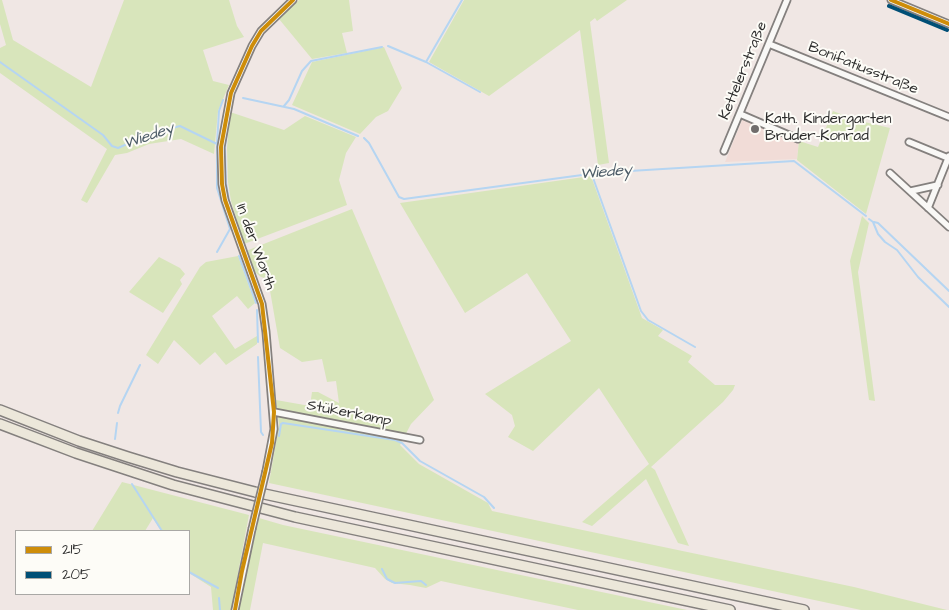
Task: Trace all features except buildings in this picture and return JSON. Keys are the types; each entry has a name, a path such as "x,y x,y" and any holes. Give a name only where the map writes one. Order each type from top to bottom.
{"highway":[{"path":"0,410 80,441 128,457 255,492 804,610"},
{"path":"0,424 76,453 173,485 295,517 730,610"}],"street":[{"name":"In der Worth","path":"235,610 272,443 274,412 262,304 225,200 222,184 221,148 231,93 252,46 261,31 293,0"},
{"name":"Kettelerstraße","path":"724,152 787,0"},
{"path":"891,0 949,24"},
{"name":"Bonifatiusstraße","path":"768,44 949,116"},
{"path":"740,114 798,139"},
{"path":"908,142 949,157 928,208"},
{"path":"890,173 949,227"},
{"path":"911,191 938,185"},
{"name":"Stükerkamp","path":"274,412 420,440"}],"shaded area":[{"name":"Kath. Kindergarten Bruder-Konrad","path":"743,118 799,141 797,159 725,162"}],"green space":[{"path":"0,0 2,0 13,40 91,87 124,0 229,0 237,26 244,37 203,50 213,81 229,85 218,111 214,154 181,139 149,144 127,153 115,155 87,203 81,200 107,149 0,73 0,48 6,45 0,24"},
{"path":"299,0 349,0 353,31 342,33 347,53 312,59 279,19"},
{"path":"464,0 627,0 597,21 595,18 590,22 609,163 598,165 580,30 489,96 429,62"},
{"path":"384,47 402,88 388,111 376,117 360,134 292,105 312,62"},
{"path":"833,111 856,120 890,128 866,214 797,160 799,141 818,147"},
{"path":"230,112 284,130 305,116 356,137 346,153 339,180 347,205 244,244 231,201 228,182 227,148"},
{"path":"591,176 642,318 663,330 658,336 692,356 688,362 715,385 735,385 723,402 651,467 655,470 689,546 678,543 646,479 592,526 582,522 649,464 599,388 533,451 508,437 515,426 512,415 485,394 571,341 527,273 465,313 400,203"},
{"path":"352,209 434,400 411,424 400,445 419,464 488,503 492,511 854,587 947,610 861,610 269,483 279,425 276,400 310,406 312,392 318,392 339,403 336,381 327,382 322,359 302,362 280,348 268,279 261,277 252,270 246,251"},
{"path":"862,216 869,223 858,272 875,401 869,400 850,261"},
{"path":"238,256 255,303 248,309 237,296 212,316 235,349 257,336 257,344 226,365 215,352 200,365 174,340 158,364 146,355 200,267 206,262"},
{"path":"159,257 180,268 185,274 180,280 182,284 163,313 129,292"},
{"path":"122,482 249,515 231,610 213,610 211,587 190,574 190,530 160,530 153,518 146,530 93,530"},
{"path":"259,518 283,525 687,610 578,610 441,581 426,588 392,583 385,579 375,568 263,543 250,610 237,610"}],"waterway":[{"path":"388,46 426,62 462,0"},
{"path":"284,106 289,100 302,71 311,61 382,47"},
{"name":"Wiedey","path":"0,62 103,135 112,146 118,148 152,133 180,126 217,144"},
{"path":"426,62 480,92"},
{"name":"Wiedey","path":"243,98 294,109 358,136"},
{"path":"217,252 230,229 217,188 219,111 223,100"},
{"path":"227,129 225,148 226,183 236,223"},
{"name":"Wiedey","path":"364,138 369,143 399,197 404,199 597,173 794,161 866,216"},
{"path":"592,175 641,311 648,320 695,347"},
{"name":"Wiedey","path":"869,219 873,222 878,234 885,242 897,250 918,277 949,307"},
{"path":"874,222 878,223 949,291"},
{"path":"239,256 256,303"},
{"path":"257,310 258,342"},
{"path":"258,357 261,432 263,435"},
{"path":"118,413 140,365"},
{"path":"115,439 117,423"},
{"path":"279,436 281,424 283,423 395,440 402,443 420,461 484,497 494,508"},
{"path":"132,484 161,530"},
{"path":"382,569 387,579 395,583 421,581 426,585"},
{"path":"190,573 218,588"},
{"path":"219,598 220,610"}],"transit line":[{"name":"215","path":"235,610 242,571 272,443 274,412 262,304 225,200 222,184 221,147 231,93 252,46 261,31 293,0"},
{"name":"215","path":"891,0 949,24"},
{"name":"205","path":"889,6 947,30"}],"place":[{"name":"Kath. Kindergarten Bruder-Konrad","path":"755,129"}]}
